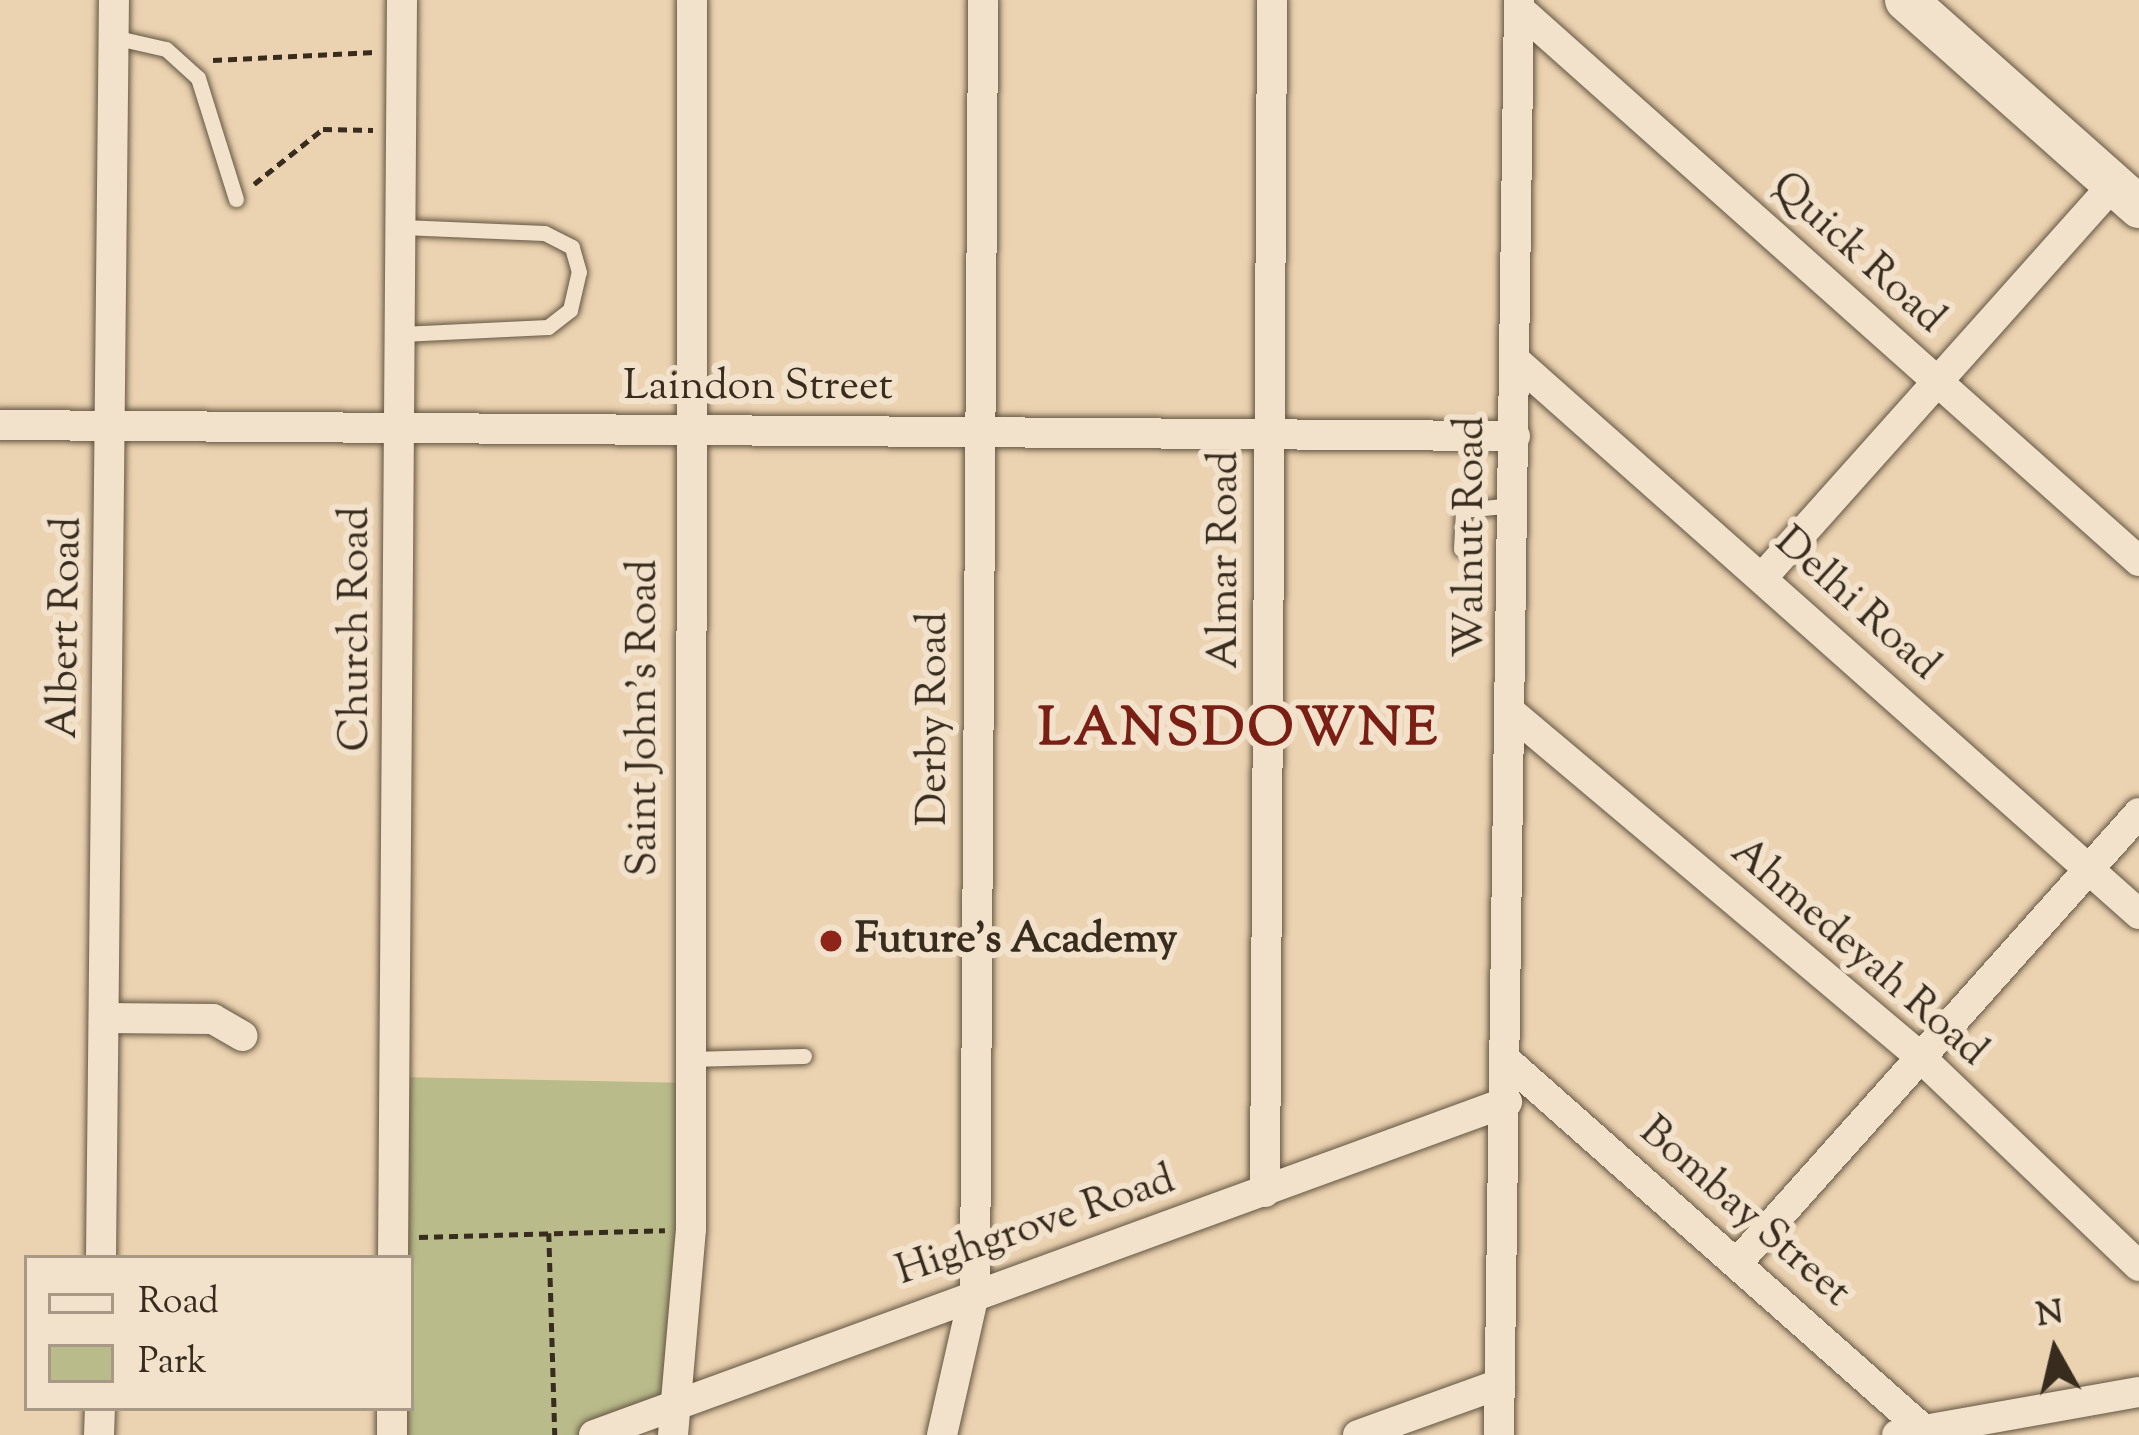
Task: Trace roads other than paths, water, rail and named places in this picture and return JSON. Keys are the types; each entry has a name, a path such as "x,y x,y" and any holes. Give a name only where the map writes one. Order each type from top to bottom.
{"street":[{"name":"Albert Road","path":"101,1255 114,0"},
{"name":"Church Road","path":"394,1248 403,0"},
{"name":"Saint John's Road","path":"677,1420 691,1229 685,1059 692,0"},
{"name":"Derby Road","path":"942,1435 975,1290 982,0"},
{"name":"Almar Road","path":"1265,1192 1272,0"},
{"path":"1762,578 1938,382 2130,195 1916,3"},
{"name":"Walnut Road","path":"1499,1435 1513,714 1519,5"},
{"name":"Quick Road","path":"1519,5 2139,561"},
{"name":"Delhi Road","path":"1516,361 2139,914"},
{"name":"Laindon Street","path":"0,425 1515,436"},
{"name":"Ahmedeyah Road","path":"1513,714 1917,1054 2139,1266"},
{"path":"1738,1262 1917,1054 2139,813"},
{"path":"104,1018 213,1019 243,1036"},
{"name":"Bombay Street","path":"1507,1061 1738,1262 1910,1432"},
{"name":"Highgrove Road","path":"594,1435 677,1420 975,1290 1265,1192 1507,1102"},
{"path":"1358,1435 1500,1384"},
{"path":"1910,1432 2018,1426 2139,1392"}],"lane":[{"path":"113,37 183,62 209,99 236,199"},
{"path":"400,334 548,327 570,310 579,272 572,247 544,233 402,227"},
{"path":"1461,549 1463,510 1514,505"},
{"path":"685,1059 803,1056"}],"place":[{"name":"Future's Academy","path":"831,941"}],"district":[{"name":"LANSDOWNE","path":"1239,731"}]}
